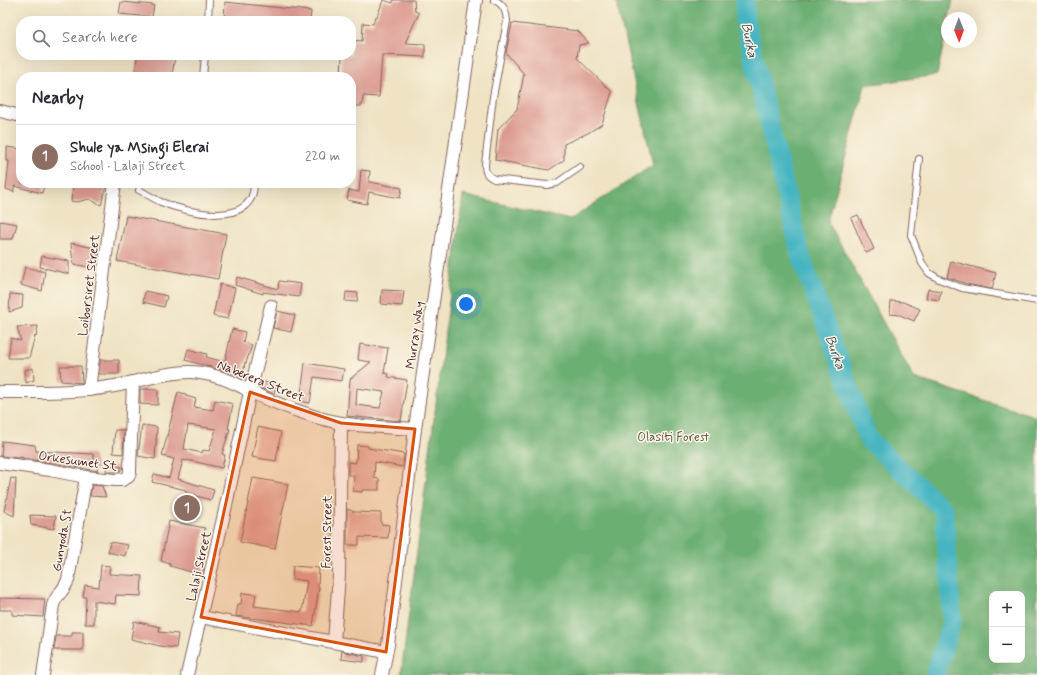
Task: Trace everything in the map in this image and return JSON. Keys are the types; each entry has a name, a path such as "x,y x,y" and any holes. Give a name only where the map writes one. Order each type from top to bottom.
{"street":[{"name":"Murray Way","path":"382,675 476,0"},
{"path":"0,111 16,115"},
{"name":"Loiborsiret Street","path":"89,390 114,188"},
{"name":"Lalaji Street","path":"187,675 250,392 271,306"},
{"name":"Naberera Street","path":"0,392 54,392 89,390 172,373 194,372 219,378 238,385 270,401 317,417 341,423 415,430"},
{"name":"Orkesumet St","path":"0,463 86,477 122,480 128,477 130,473 133,382"},
{"name":"Forest Street","path":"334,642 339,575 341,423"},
{"name":"Gunyoda St","path":"43,675 52,605 54,599 64,589 68,580 86,477"},
{"path":"200,617 386,652"}],"lane":[{"path":"208,16 209,0"},
{"path":"494,0 503,5 507,21 493,97 485,158 486,172 488,176 494,179 547,185 557,183 580,167"},
{"path":"203,72 205,60"},
{"path":"919,159 910,235 922,263 929,272 939,280 962,288 1037,301"},
{"path":"139,190 161,202 190,211 221,214 242,208 249,202 254,194 254,188"}],"highlighted area":[{"path":"250,392 341,423 415,429 386,652 201,617"}],"green space":[{"name":"Olasiti Forest","path":"616,0 953,0 950,12 941,12 941,48 943,48 937,75 865,85 828,222 914,378 1037,417 1037,675 401,675 463,195 570,220 653,165"}],"building":[{"path":"383,0 393,3 393,0 414,0 415,11 419,13 405,43 425,44 425,57 382,55 379,97 363,96 362,106 356,106 356,72 341,72 342,60 356,60 356,40 362,41 363,23 373,24 375,17 377,17"},
{"path":"121,2 154,5 152,16 119,14"},
{"path":"225,2 311,11 310,16 224,16"},
{"path":"512,23 578,31 589,43 579,45 577,58 612,92 602,124 588,133 564,144 564,160 549,170 495,160 498,129 517,109 524,74 506,53"},
{"path":"137,60 174,60 173,72 135,72"},
{"path":"7,147 16,148 16,186 14,186 14,192 6,189 9,161 7,161"},
{"path":"361,170 370,171 369,182 402,188 400,198 369,192 367,204 347,200 349,190 359,192"},
{"path":"22,188 44,188 42,193"},
{"path":"72,188 106,188 101,205 89,199 77,202 71,201"},
{"path":"858,215 874,249 866,253 851,218"},
{"path":"126,216 226,234 218,279 117,261"},
{"path":"0,221 17,224 13,239 0,239"},
{"path":"71,243 99,249 94,268 73,264"},
{"path":"42,256 69,261 69,274 40,267"},
{"path":"951,261 996,273 992,289 967,284 947,277"},
{"path":"25,267 45,272 42,291 21,285"},
{"path":"237,277 278,289 279,281 301,284 299,297 263,292 263,294 235,285"},
{"path":"220,284 235,288 228,319 213,316"},
{"path":"928,289 941,291 939,300 926,298"},
{"path":"382,290 404,291 402,306 381,304"},
{"path":"145,291 167,296 164,307 143,302"},
{"path":"346,292 358,293 357,302 345,301"},
{"path":"10,294 23,295 22,308 9,312"},
{"path":"891,301 903,302 920,309 914,321 900,315 890,314"},
{"path":"277,311 295,315 291,332 273,328"},
{"path":"38,326 29,358 8,358 11,338 21,341 17,327"},
{"path":"232,329 245,332 243,342 252,345 246,363 245,362 243,376 185,360 188,349 207,354 206,357 225,362"},
{"path":"360,344 388,348 384,373 389,374 388,377 407,380 401,421 347,416 350,379 371,362 358,360","holes":["357,388 384,392 380,408 356,405"]},
{"path":"100,360 119,360 119,374 99,374"},
{"path":"305,363 344,369 342,381 314,377 310,403 300,401"},
{"path":"60,366 81,366 82,383 61,381"},
{"path":"33,368 34,380 26,383 25,370"},
{"path":"260,381 276,385 274,394 259,387"},
{"path":"140,389 158,389 158,405 140,404"},
{"path":"178,392 196,399 194,407 213,410 215,400 233,404 228,429 230,429 222,454 225,455 222,468 183,460 178,479 214,490 211,500 186,493 186,490 152,482 154,474 169,478 174,459 162,456","holes":["188,425 216,429 209,451 203,450 202,453 184,449"]},
{"path":"142,425 157,427 155,459 138,456"},
{"path":"258,427 281,432 276,461 252,457"},
{"path":"115,430 124,430 123,454 113,453"},
{"path":"2,441 35,445 36,451 93,454 98,471 22,457 17,458 1,456"},
{"path":"357,445 404,454 403,467 375,462 374,478 379,479 379,490 362,490 362,492 353,491 354,475 348,475 348,462 356,463"},
{"path":"107,464 122,467 120,472 106,472"},
{"path":"11,478 16,479 14,516 4,511"},
{"path":"253,478 288,484 275,549 240,542"},
{"path":"92,485 102,486 106,497 90,496"},
{"path":"347,509 355,512 381,513 381,524 389,525 388,538 359,537 359,545 347,545"},
{"path":"30,515 56,516 54,529 31,525"},
{"path":"169,521 205,528 198,565 204,567 202,575 170,566 170,564 161,561"},
{"path":"110,542 128,545 125,556 108,552"},
{"path":"101,565 110,566 109,574 142,576 141,596 116,595 115,604 94,601 94,624 85,624 86,597 83,597 85,585 99,587"},
{"path":"293,566 319,568 319,587 313,626 236,616 238,604 241,604 242,593 256,594 254,606 302,612 307,581 292,579"},
{"path":"0,598 45,599 43,617 12,615 12,610 0,610"},
{"path":"134,621 160,627 159,632 178,634 176,648 131,639"},
{"path":"72,632 83,632 83,650 54,650 56,636 72,636"},
{"path":"342,651 364,656 364,662 341,659"}],"waterway":[{"name":"Burka","path":"745,0 745,21 801,257 868,439 944,510 952,621 935,675"}],"place":[{"name":"Shule ya Msingi Elerai","path":"187,508"}]}
